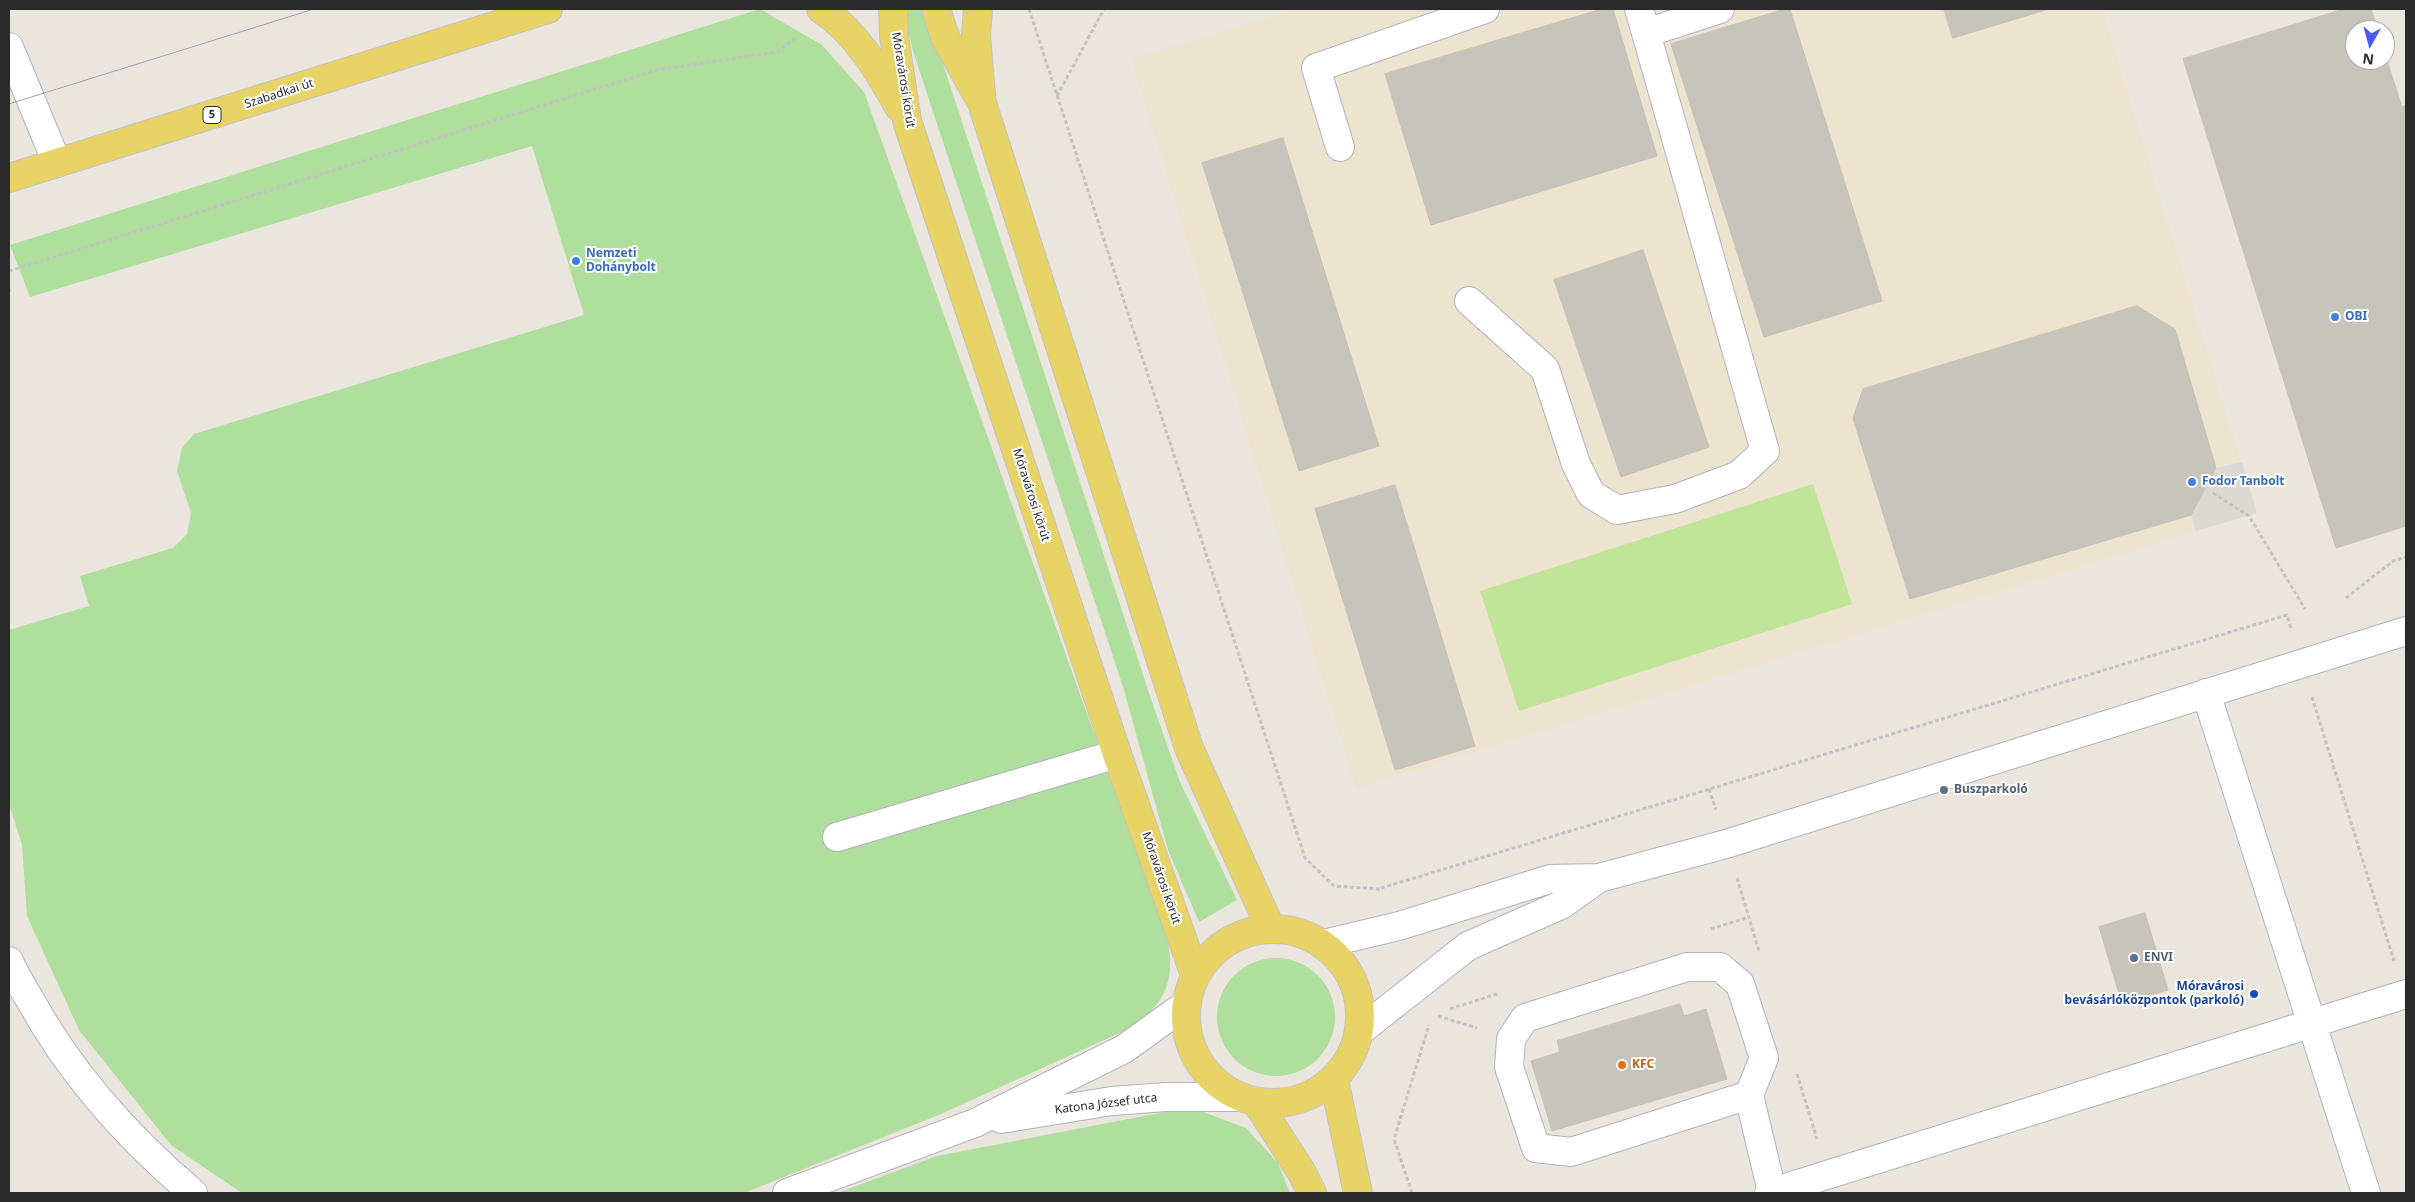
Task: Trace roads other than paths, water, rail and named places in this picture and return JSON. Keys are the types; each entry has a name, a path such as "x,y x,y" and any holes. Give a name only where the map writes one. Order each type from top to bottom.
{"main road":[{"name":"Szabadkai út","path":"9,178 548,9"},
{"name":"Móravárosi körút","path":"893,9 894,36 908,121 1117,754 1195,975"},
{"path":"936,9 944,37 982,103 1189,748 1271,929"},
{"path":"978,9 976,36 982,103"},
{"path":"824,11 861,47 880,74 908,121"},
{"path":"1247,1100 1285,1103 1311,1095 1334,1080 1350,1057 1360,1030 1359,998 1346,968 1323,944 1299,932 1271,929 1241,934 1214,950 1195,975 1185,1005 1188,1042 1207,1074 1247,1100 1301,1171 1312,1193"},
{"path":"1334,1080 1358,1193"}],"street":[{"path":"1340,147 1316,68 1486,9"},
{"path":"1469,301 1546,369 1576,464 1591,494 1618,510 1675,499 1739,475 1765,451 1642,21 1720,9"},
{"path":"9,47 57,163"},
{"path":"1323,944 1398,926 1550,879 1598,878 1726,844 2406,631"},
{"path":"2206,693 2366,1193"},
{"path":"837,837 1117,754"},
{"path":"1360,1030 1468,946 1561,905 1598,878"},
{"path":"9,961 47,1032 98,1098 138,1144 193,1193"},
{"path":"1749,1095 1571,1152 1536,1148 1509,1067 1511,1039 1525,1018 1687,967 1720,967 1740,984 1764,1058 1749,1095 1770,1193 2405,995"},
{"name":"Katona József utca","path":"787,1193 878,1157 975,1123 1124,1048 1185,1005"},
{"name":"Katona József utca","path":"975,1123 1112,1101 1166,1097 1247,1100"}],"tram line":[{"path":"9,104 314,9"}],"place":[{"name":"Nemzeti Dohánybolt","path":"576,261"},
{"name":"OBI","path":"2335,317"},
{"name":"Fodor Tanbolt","path":"2192,482"},
{"name":"Buszparkoló","path":"1944,790"},
{"name":"ENVI","path":"2134,958"},
{"name":"Móravárosi bevásárlóközpontok (parkoló)","path":"2254,994"},
{"name":"KFC","path":"1622,1065"}]}
